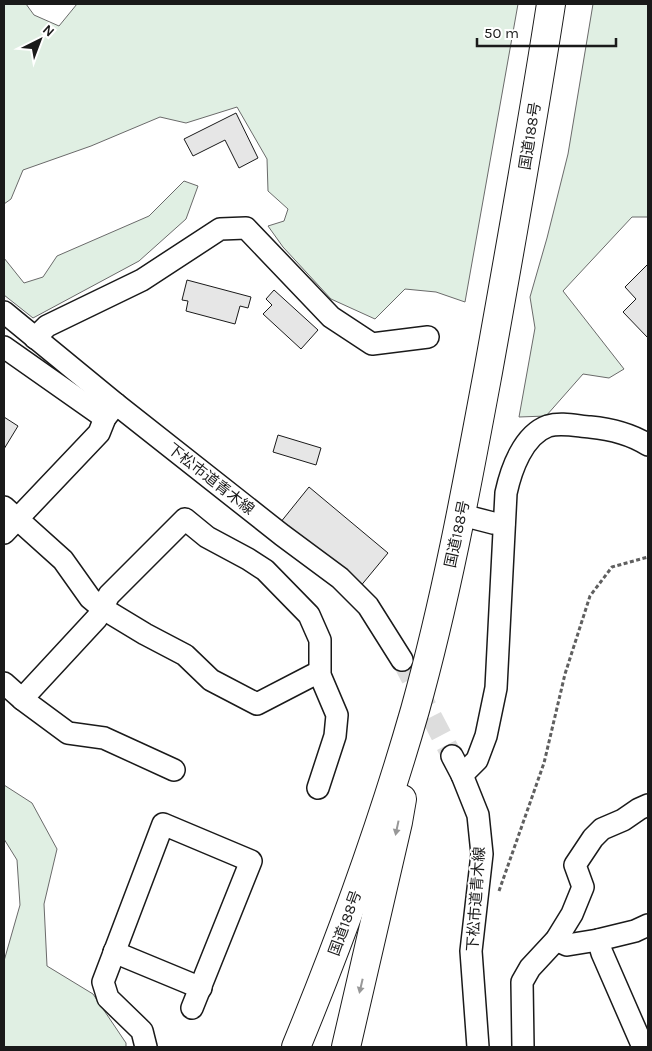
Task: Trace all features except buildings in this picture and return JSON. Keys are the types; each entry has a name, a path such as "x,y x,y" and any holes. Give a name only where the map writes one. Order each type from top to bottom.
{"highway":[{"name":"国道188号","path":"296,1047 323,982 361,878 415,711 462,515 526,160 551,4"},
{"path":"347,1047 398,822 415,711"},
{"path":"290,1047 323,982"}],"street":[{"path":"34,338 47,326 142,280 220,229 246,228 331,317 372,344 428,338"},
{"name":"下松市道青木線","path":"4,312 110,411 340,578 368,606 402,660"},
{"path":"6,352 110,411 99,433 8,520 63,560 90,598 102,608 185,655 211,680 258,704 313,675 320,675"},
{"path":"462,775 477,760 486,736 496,688 506,492 510,477 524,448 536,433 548,426 563,425 602,428 637,438 648,445"},
{"path":"462,515 504,524"},
{"path":"22,699 97,618 109,595 185,519 207,537 265,570 309,614 320,640 320,675 338,715 335,736 318,788"},
{"path":"4,683 22,699 68,733 104,738 174,770"},
{"name":"下松市道青木線","path":"452,756 478,815 482,854 471,951 478,1047"},
{"path":"523,1047 522,982 530,968 556,940 572,914 583,887 575,865 592,838 602,829 623,820 648,805"},
{"path":"146,1047 142,1031 108,998 103,982 162,824 251,861 192,1008"},
{"path":"556,940 568,944 598,940 635,931 648,925"},
{"path":"598,940 644,1047"},
{"path":"114,952 201,988"}],"path":[{"path":"499,892 544,763 565,674 590,596 612,567 648,557"}],"green space":[{"path":"4,4 26,4 34,15 59,26 77,4 518,4 465,302 436,292 405,289 375,319 331,299 283,247 268,226 284,221 288,209 268,191 267,159 237,107 186,123 160,117 91,146 23,170 11,199 4,204"},
{"path":"593,4 648,4 648,217 632,217 563,291 624,369 609,378 583,374 546,416 519,417 535,328 530,297 568,154"},
{"path":"184,181 198,186 186,219 139,261 33,318 4,295 4,258 24,283 43,277 57,256 149,216"},
{"path":"4,785 32,803 57,849 44,904 47,966 93,994 126,1043 126,1047 4,1047 4,961 20,905 17,860 4,839"}],"tunnel":[{"path":"402,660 452,756"}]}
